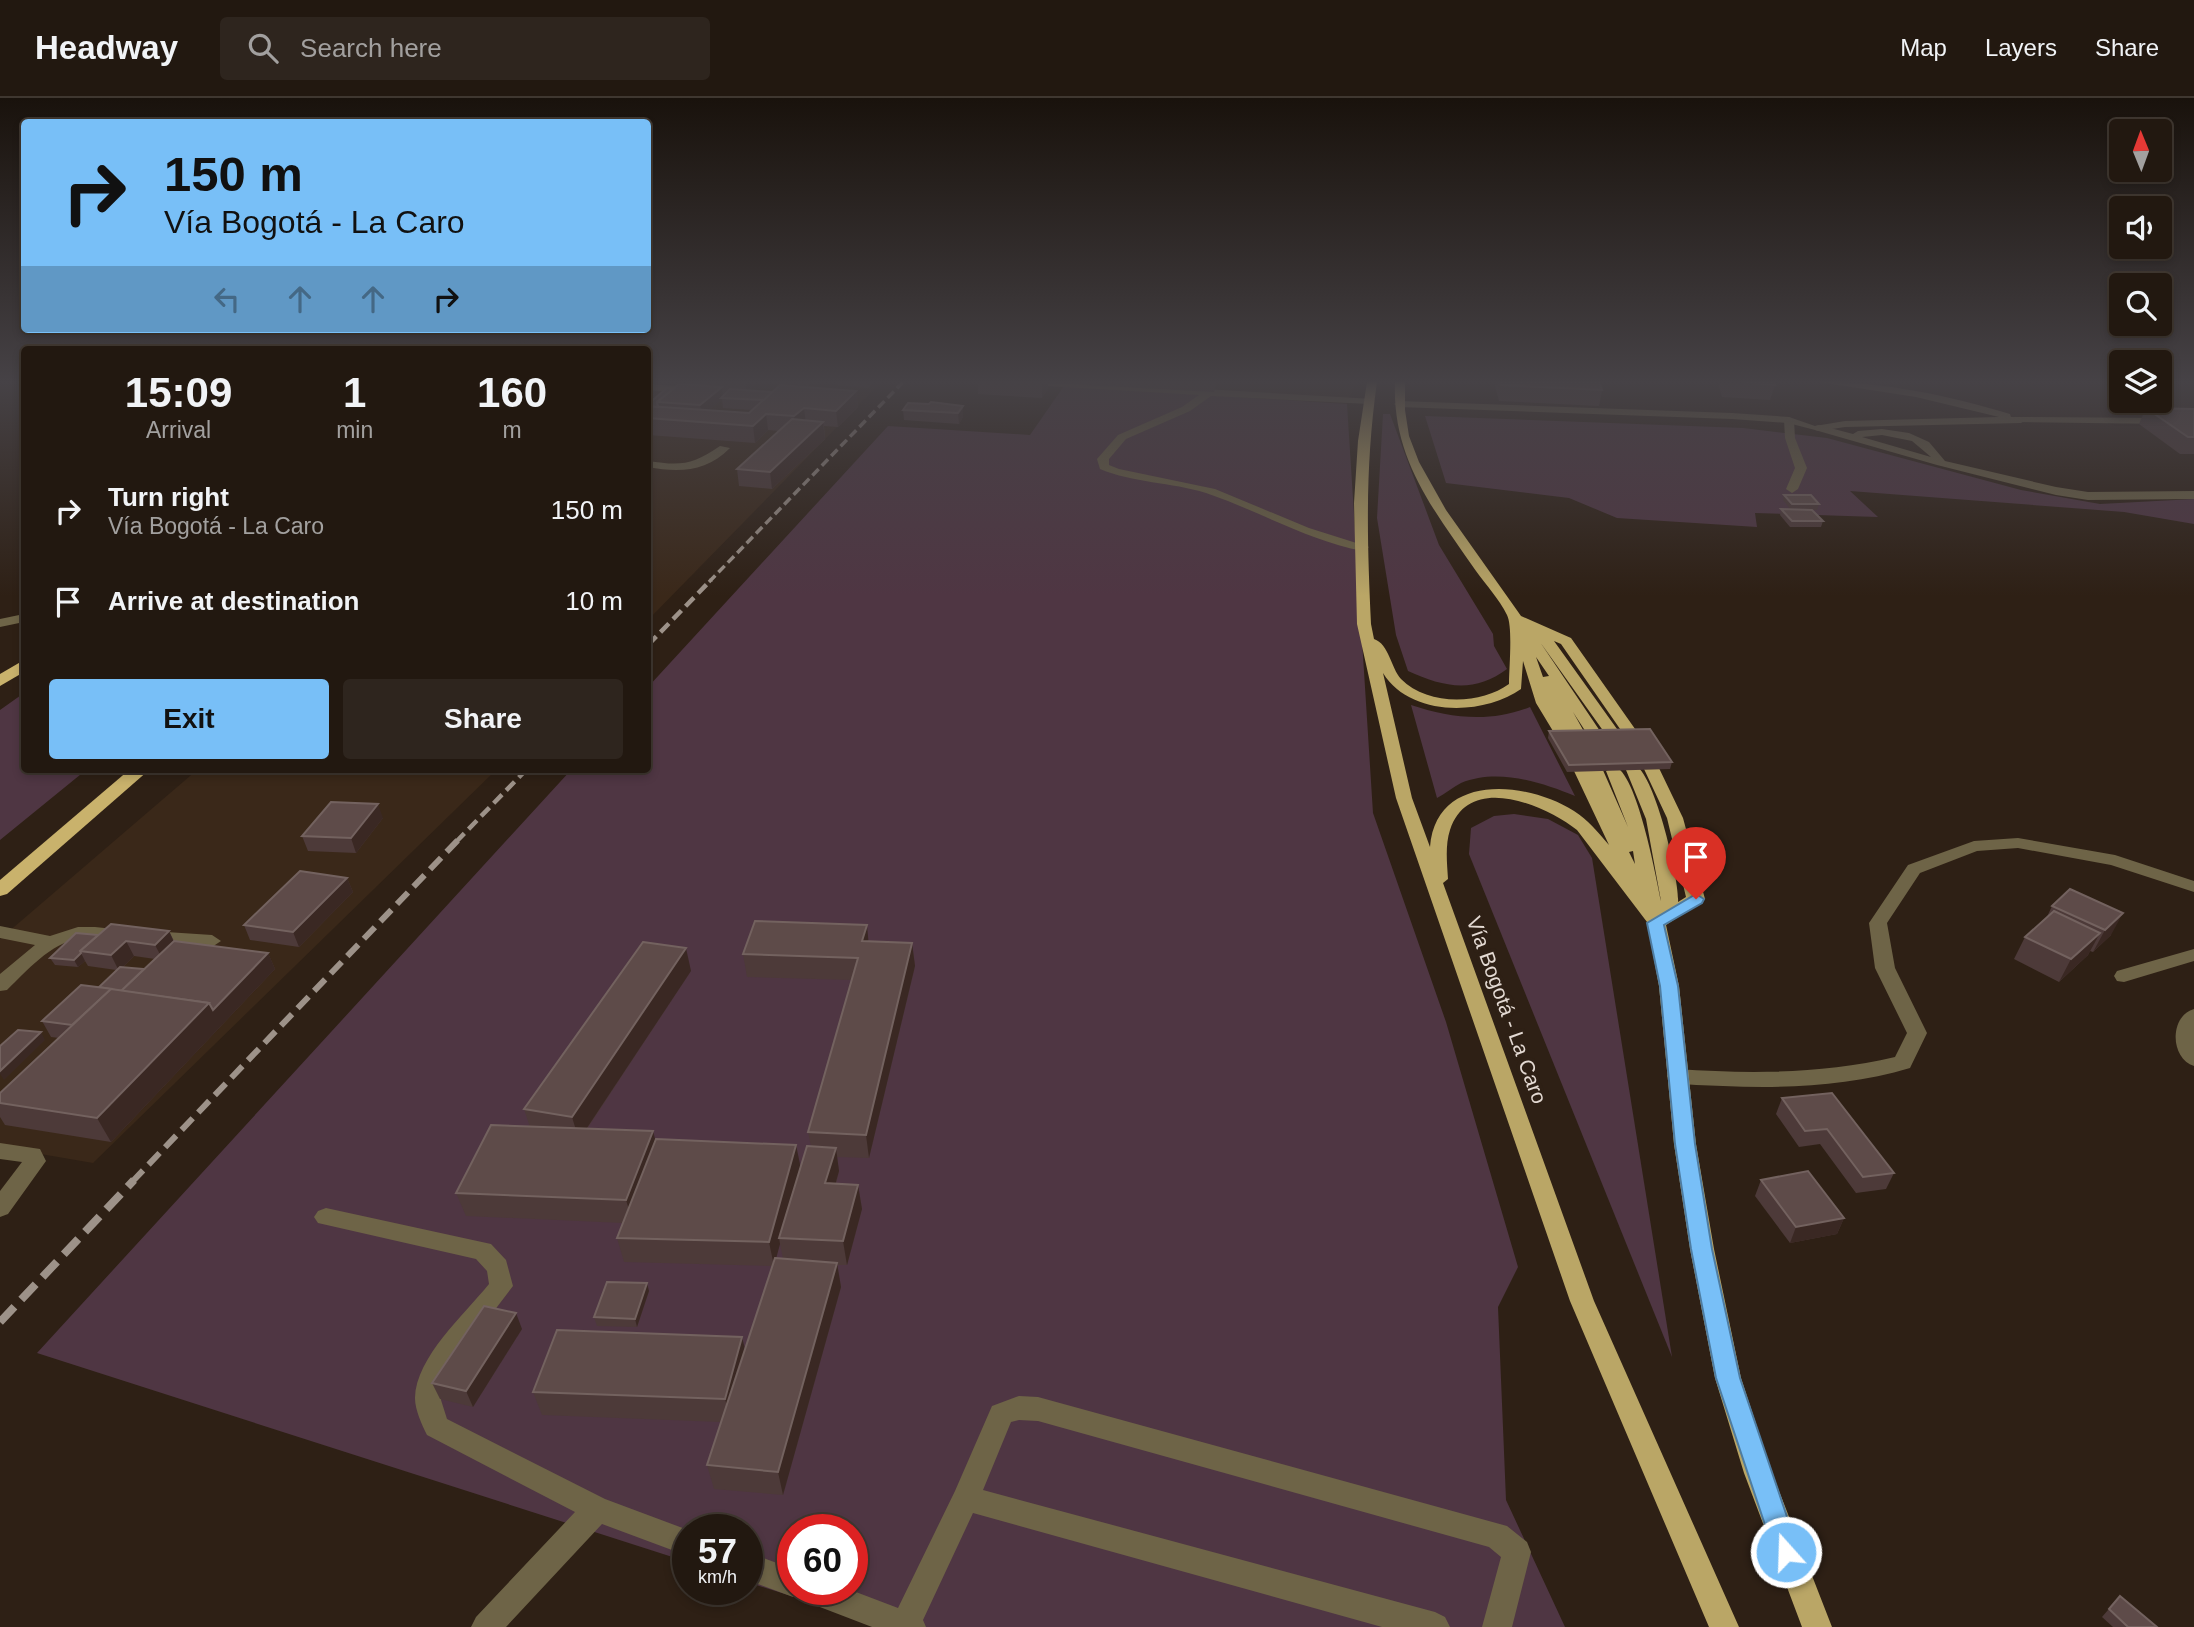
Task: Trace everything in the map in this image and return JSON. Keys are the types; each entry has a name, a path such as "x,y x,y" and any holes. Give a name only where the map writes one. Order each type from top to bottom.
{"highway":[{"path":"0,681 21,666"},
{"path":"0,890 136,773"}],"main road":[{"name":"Vía Bogotá - La Caro","path":"1364,453 1360,503 1364,624 1404,798 1582,1301 1724,1627"},
{"path":"1411,453 1430,495 1596,737"},
{"path":"1364,624 1394,680 1404,689 1430,699 1468,704 1499,697 1516,686 1515,618"},
{"path":"1515,618 1566,641 1632,736"},
{"path":"1515,618 1547,641 1614,736"},
{"path":"1515,618 1544,703 1572,738"},
{"path":"1643,770 1675,818 1696,899 1655,923 1670,900 1643,770"},
{"path":"1589,771 1655,923"},
{"path":"1614,771 1635,820 1669,986 1676,1076 1702,1249 1728,1378 1758,1473 1817,1627"},
{"path":"1439,897 1438,841 1444,822 1456,807 1469,798 1508,794 1532,797 1554,806 1585,828 1655,923"}],"street":[{"path":"651,464 685,469 699,466 717,453"},
{"path":"1108,453 1103,460 1104,467 1208,490 1313,533 1343,544 1363,547"},
{"path":"1792,489 1801,468 1797,453"},
{"path":"1907,453 2088,496 2194,495"},
{"path":"0,623 21,619"},
{"path":"1676,1076 1737,1081 1864,1073 1903,1063 1917,1033 1885,968 1878,923 1914,869 1974,846 2018,843 2115,860 2194,887"},
{"path":"0,932 52,942"},
{"path":"0,985 37,951 52,942 79,933 212,941"},
{"path":"2123,976 2194,955"},
{"path":"2194,1016 2186,1027 2188,1053 2194,1059"},
{"path":"0,1151 35,1157 35,1161 0,1208"},
{"path":"326,1217 483,1251 498,1267 501,1286 433,1371 428,1400 436,1427 597,1509 672,1537"},
{"path":"852,1605 908,1626 1002,1414 1019,1408 1038,1409 1497,1536 1517,1552 1497,1627"},
{"path":"966,1498 1435,1627"},
{"path":"486,1627 597,1509"}],"shaded area":[{"path":"651,453 811,453 651,617"},
{"path":"863,453 1350,453 1373,813 1446,1022 1518,1267 1498,1307 1506,1500 1565,1627 889,1627 820,1605 868,1605 868,1514 777,1514 777,1592 763,1587 763,1514 672,1514 672,1557 37,1353 568,773 651,773 651,684"},
{"path":"1381,453 1405,453 1439,545 1493,634 1494,646 1507,669 1495,677 1470,685 1446,684 1408,671 1396,635 1377,518"},
{"path":"1437,453 1884,453 2021,490 2100,504 2194,499 2194,524 2124,512 1850,491 1878,517 1755,513 1757,527 1617,518 1569,498 1446,483"},
{"path":"21,695 21,773 82,773 0,840 0,710"},
{"path":"1411,705 1470,717 1500,715 1530,707 1575,796 1533,782 1490,777 1461,783 1437,798"},
{"path":"194,773 493,773 93,1163 0,1147 0,939"},
{"path":"1514,814 1548,819 1578,835 1592,858 1672,1357 1469,854 1471,828 1494,816"}],"building":[{"path":"754,453 790,453 770,472 737,469"},
{"path":"1784,495 1811,495 1819,504 1792,504"},
{"path":"1781,509 1812,510 1823,521 1792,521"},
{"path":"1650,729 1672,762 1569,765 1549,731"},
{"path":"331,802 378,804 351,838 302,836"},
{"path":"300,871 347,878 293,932 244,925"},
{"path":"2070,889 2123,913 2105,930 2052,906"},
{"path":"2054,911 2100,933 2071,959 2025,937"},
{"path":"755,921 867,925 862,941 912,943 866,1135 808,1132 858,958 743,954"},
{"path":"111,924 169,931 155,945 126,941 111,955 80,951"},
{"path":"76,933 98,935 74,960 50,958"},
{"path":"174,941 268,953 213,1010 209,1003 121,991"},
{"path":"643,942 686,948 572,1117 524,1109"},
{"path":"120,967 144,969 121,991 99,987"},
{"path":"81,985 113,989 72,1025 42,1021"},
{"path":"111,989 209,1003 97,1118 0,1103 0,1093"},
{"path":"18,1030 41,1032 0,1071 0,1046"},
{"path":"1832,1093 1894,1173 1863,1177 1827,1129 1805,1131 1782,1098"},
{"path":"491,1125 653,1131 626,1200 456,1193"},
{"path":"656,1139 796,1145 769,1242 617,1238"},
{"path":"807,1146 836,1148 825,1183 858,1185 843,1241 779,1238"},
{"path":"1808,1171 1844,1218 1796,1227 1761,1180"},
{"path":"775,1258 837,1263 778,1472 707,1465"},
{"path":"607,1282 647,1283 635,1319 594,1317"},
{"path":"484,1306 516,1313 466,1391 432,1383"},
{"path":"557,1330 742,1337 725,1399 533,1392"},
{"path":"2120,1596 2157,1627 2128,1627 2109,1609"}],"railway":[{"path":"709,582 834,453"},
{"path":"651,642 711,580"},
{"path":"456,842 523,773"},
{"path":"132,1182 458,840"},
{"path":"0,1322 134,1180"}],"route":[{"path":"1696,899 1655,923 1669,986 1676,1076 1685,1144 1702,1249 1728,1378 1786,1552"}]}
